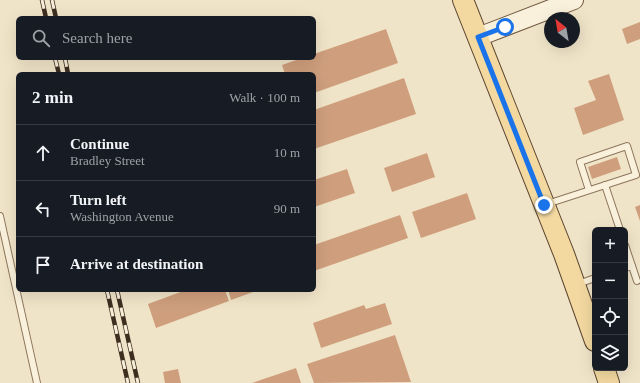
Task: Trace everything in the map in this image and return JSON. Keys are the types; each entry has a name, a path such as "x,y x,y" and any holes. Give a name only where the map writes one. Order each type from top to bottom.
{"main road":[{"path":"463,0 544,205 593,335"},
{"path":"605,371 609,383"}],"street":[{"path":"478,37 574,0"}],"lane":[{"path":"544,205 605,185 636,174 627,146 580,162 589,190"},
{"path":"605,185 619,227"},
{"path":"0,216 16,288"},
{"path":"628,254 637,281"},
{"path":"628,267 632,266"},
{"path":"575,285 592,279"},
{"path":"17,292 37,383"}],"building":[{"path":"640,22 640,39 627,44 622,29"},
{"path":"386,29 398,63 316,92 316,72 284,72 282,65 296,60 316,60 316,53"},
{"path":"609,74 624,120 583,135 574,108 596,100 588,81"},
{"path":"404,78 416,114 316,148 316,109"},
{"path":"427,153 435,177 392,192 384,168"},
{"path":"617,157 621,169 592,179 588,167"},
{"path":"347,169 355,193 316,206 316,179"},
{"path":"467,193 476,219 421,238 412,212"},
{"path":"640,205 640,221 635,207"},
{"path":"400,215 408,238 316,270 316,244"},
{"path":"181,292 226,292 229,301 156,328 148,304"},
{"path":"229,292 253,292 231,300"},
{"path":"385,303 392,324 321,348 313,323 364,305 366,309"},
{"path":"395,335 411,382 314,383 307,364"},
{"path":"296,368 301,383 252,383"},
{"path":"178,369 181,383 165,383 163,372"}],"railway":[{"path":"42,0 46,16"},
{"path":"52,0 56,16"},
{"path":"56,60 58,72"},
{"path":"65,60 68,72"},
{"path":"107,292 128,383"},
{"path":"117,292 138,383"}],"route":[{"path":"505,27 478,37 544,205"}]}
